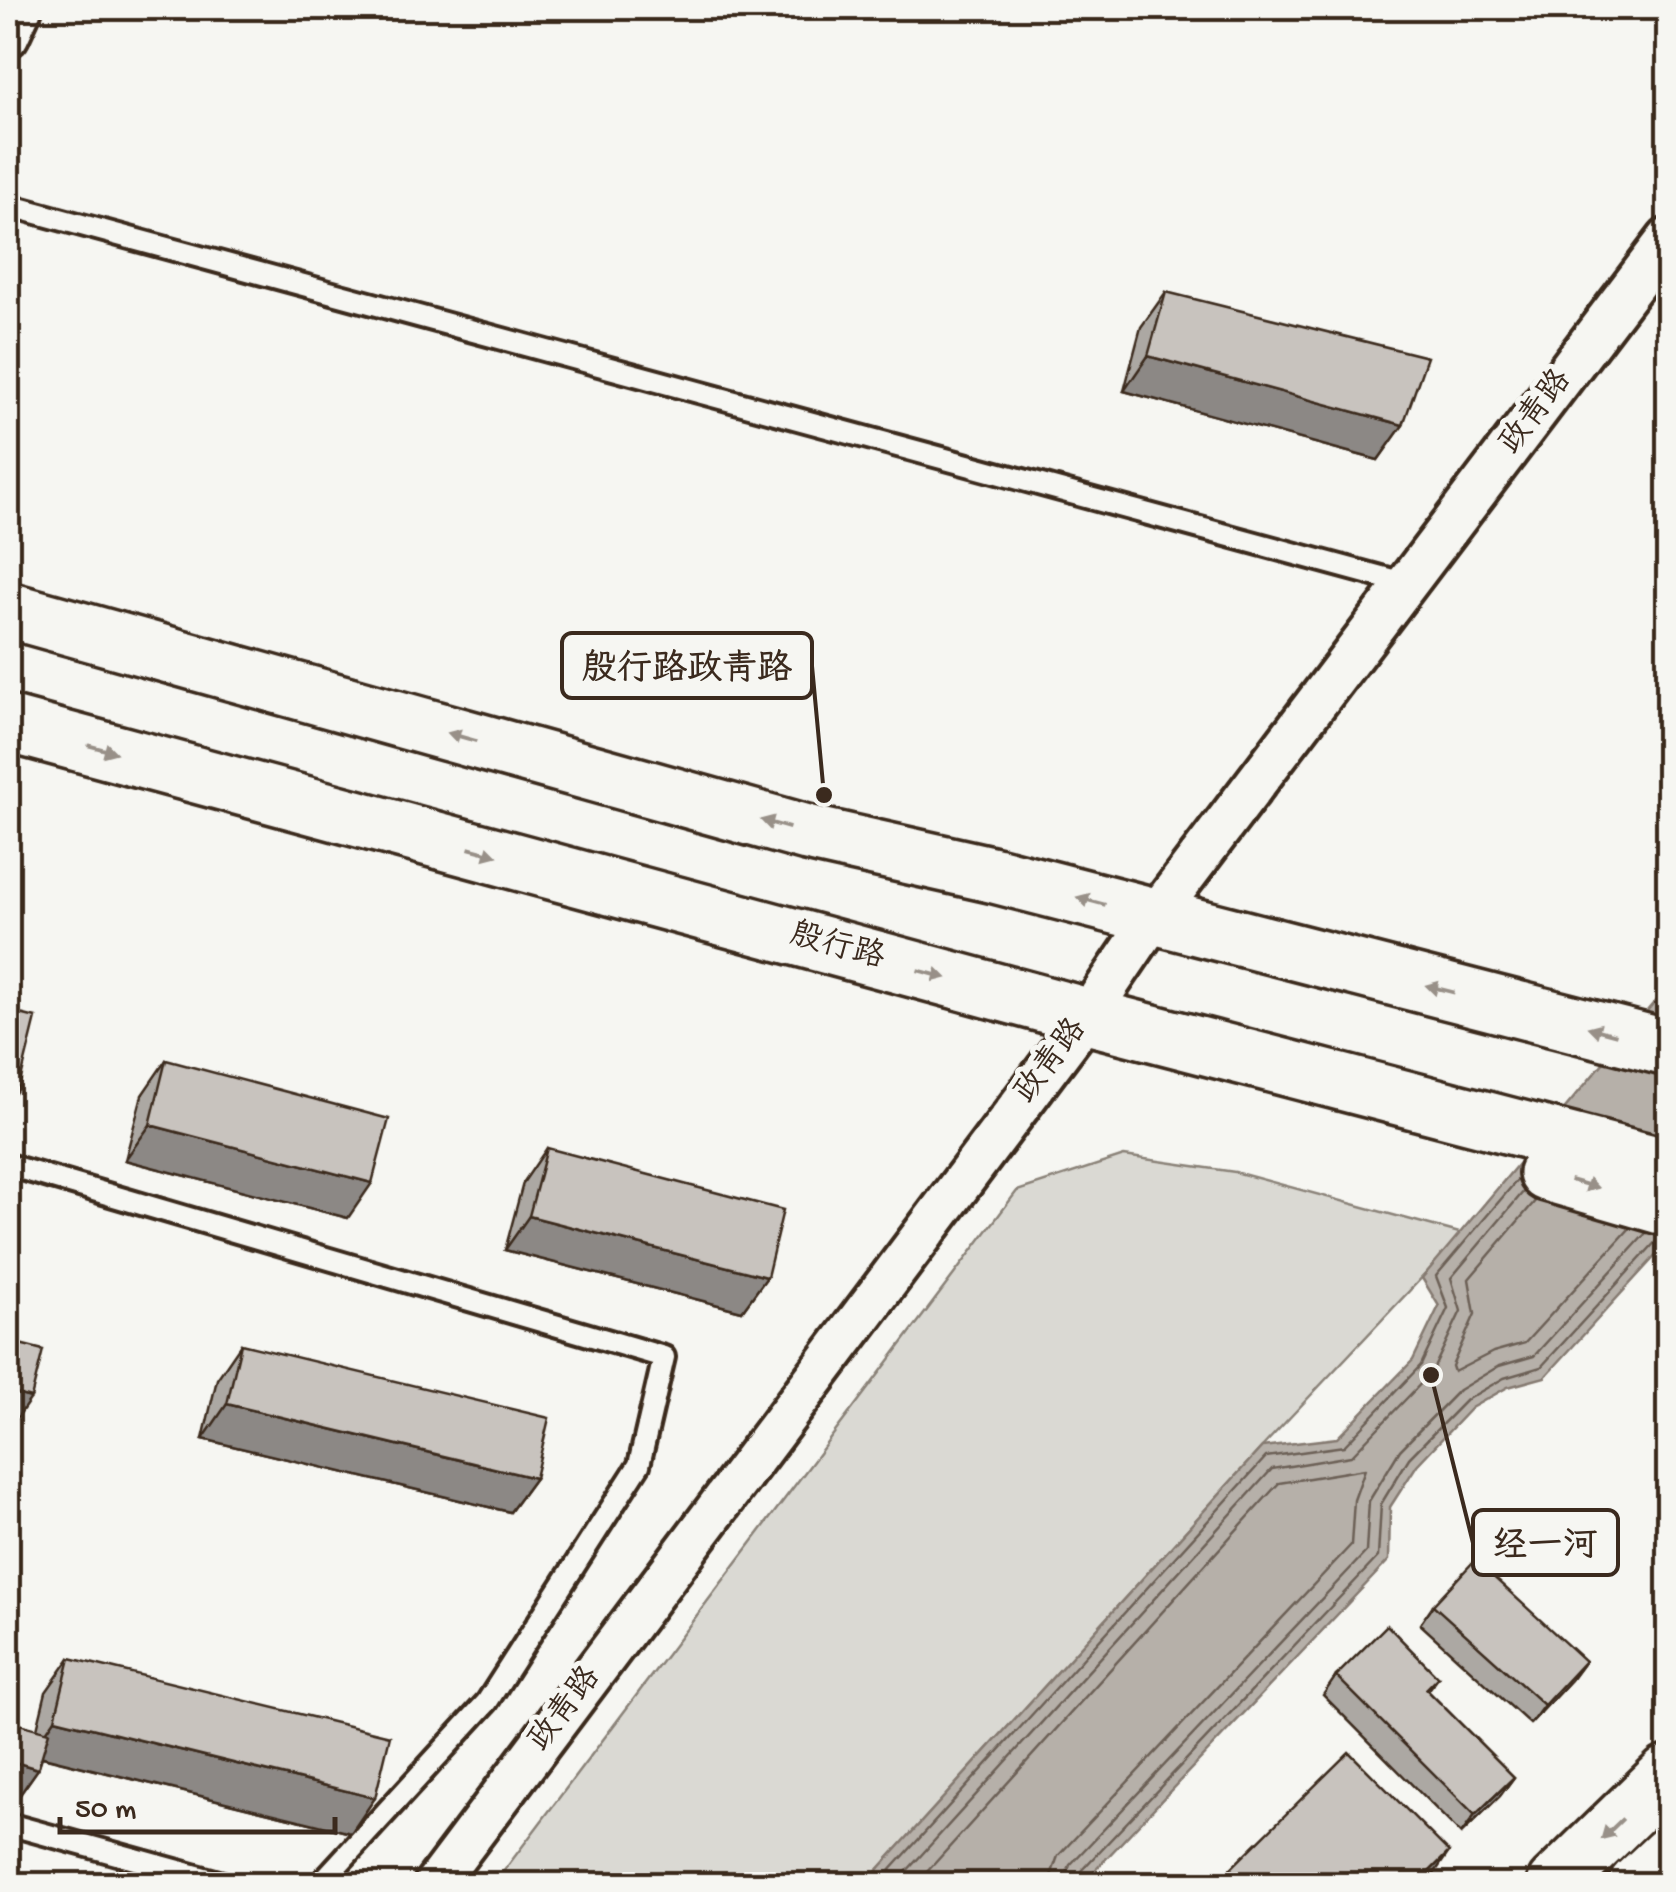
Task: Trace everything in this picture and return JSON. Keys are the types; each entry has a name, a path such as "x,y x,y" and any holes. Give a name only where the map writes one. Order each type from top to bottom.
{"main road":[{"path":"8,610 807,833 995,875 1668,1048"},
{"name":"殷行路","path":"8,724 1286,1068 1431,1123 1668,1166"},
{"path":"1431,1123 1668,1208"},
{"path":"1555,1884 1668,1774"},
{"path":"1637,1884 1668,1856"}],"street":[{"path":"8,36 21,8"},
{"name":"政青路","path":"435,1884 1087,1016 1154,917 1668,239"}],"lane":[{"path":"8,205 1407,584"},
{"path":"8,1164 664,1357 639,1465 487,1702 320,1884"},
{"path":"8,1824 226,1884"}],"shaded area":[{"path":"1124,1156 1235,1172 1463,1234 1262,1447 865,1884 494,1884 1017,1191"}],"water":[{"path":"1668,986 1668,1242 1545,1377 1508,1387 1471,1408 1417,1465 1390,1507 1389,1560 1082,1884 865,1884 1262,1447 1337,1438 1413,1360 1439,1306 1422,1278"}],"building":[{"path":"1166,292 1427,357 1403,425 1148,356"},
{"path":"8,1011 36,1018 19,1087 8,1084"},
{"path":"166,1060 389,1119 372,1183 150,1125"},
{"path":"547,1148 783,1210 767,1277 529,1216"},
{"path":"8,1341 43,1350 31,1398 8,1392"},
{"path":"241,1344 549,1418 535,1478 227,1404"},
{"path":"1475,1560 1585,1661 1544,1705 1433,1605"},
{"path":"1387,1625 1438,1677 1426,1689 1514,1777 1475,1815 1336,1676"},
{"path":"70,1658 390,1736 375,1798 55,1719"},
{"path":"8,1721 49,1732 38,1769 8,1760"},
{"path":"1349,1752 1449,1852 1417,1884 1215,1884"}],"place":[{"name":"殷行路政青路","path":"824,795"},
{"name":"经一河","path":"1431,1375"}]}
